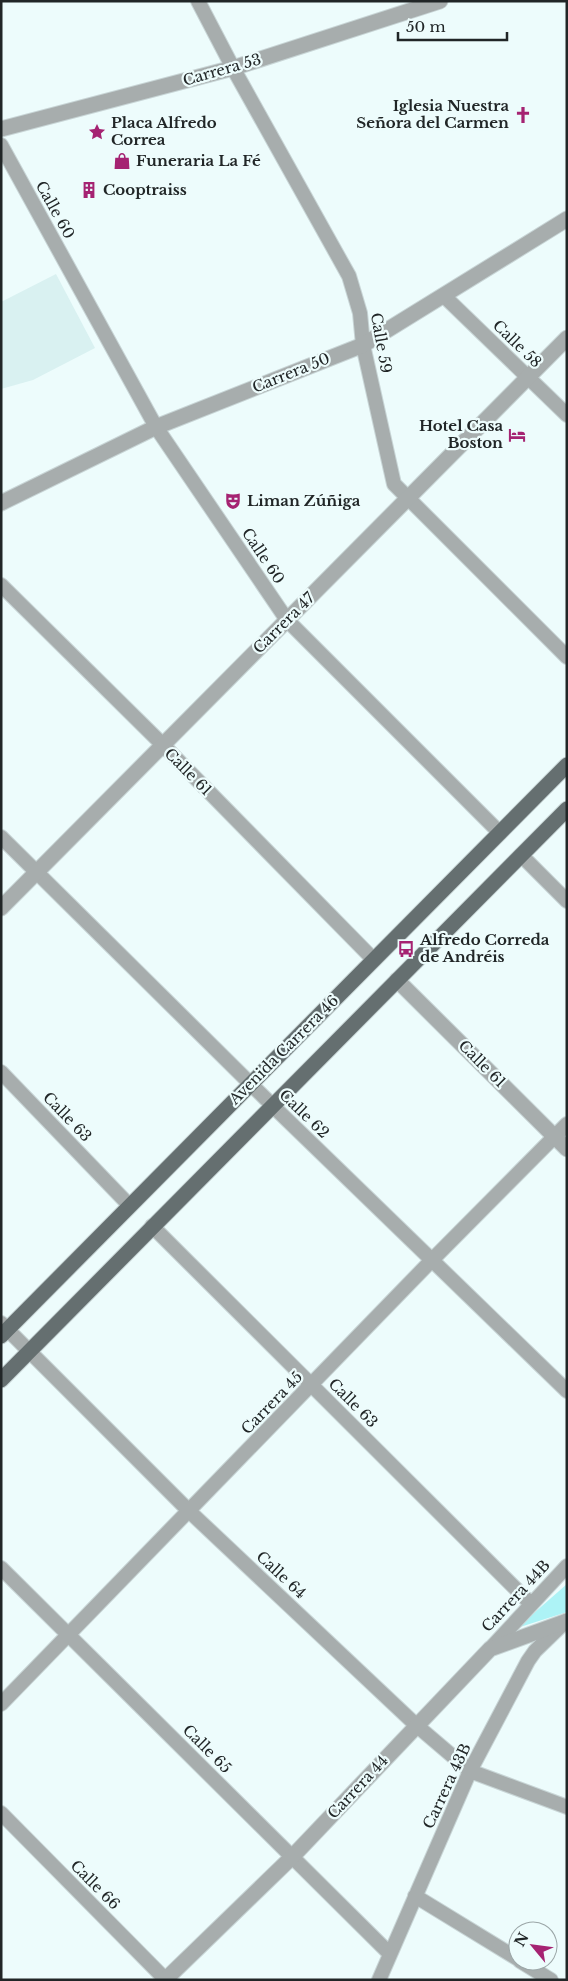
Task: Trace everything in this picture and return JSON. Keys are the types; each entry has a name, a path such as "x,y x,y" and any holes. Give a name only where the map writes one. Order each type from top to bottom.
{"main road":[{"name":"Avenida Carrera 46","path":"3,1330 567,765"},
{"name":"Avenida Carrera 46","path":"1,1380 567,809"}],"street":[{"name":"Calle 59","path":"198,1 233,68 349,276 360,313 363,344 394,484 567,657"},
{"name":"Carrera 53","path":"1,129 233,68 440,1"},
{"name":"Calle 60","path":"1,145 156,427 286,620 500,833"},
{"name":"Carrera 50","path":"1,503 156,427 363,344 444,296 567,218"},
{"name":"Calle 58","path":"444,296 567,415"},
{"name":"Carrera 47","path":"1,908 567,338"},
{"name":"Calle 61","path":"1,585 374,960"},
{"name":"Calle 62","path":"1,837 272,1106 567,1390"},
{"path":"521,855 567,901"},
{"name":"Calle 61","path":"397,980 567,1148"},
{"name":"Calle 63","path":"1,1072 129,1205"},
{"name":"Carrera 45","path":"1,1704 431,1261 567,1124"},
{"name":"Calle 63","path":"152,1226 531,1604"},
{"name":"Calle 64","path":"3,1330 29,1351 190,1511 416,1725 470,1771 567,1807"},
{"name":"Carrera 44B","path":"490,1649 567,1566"},
{"name":"Calle 65","path":"1,1568 390,1954"},
{"name":"Carrera 44","path":"166,1980 292,1857 490,1649 567,1621"},
{"name":"Carrera 43B","path":"379,1980 470,1771 528,1661 535,1651 567,1621"},
{"name":"Calle 66","path":"1,1813 166,1980"},
{"path":"415,1896 508,1953"},
{"path":"537,1971 551,1980"}],"shaded area":[{"path":"56,274 95,348 33,380 1,389 1,302"},
{"path":"567,1584 567,1612 517,1628"}],"place":[{"name":"Iglesia Nuestra Señora del Carmen","path":"523,115"},
{"name":"Placa Alfredo Correa","path":"97,132"},
{"name":"Funeraria La Fé","path":"122,161"},
{"name":"Cooptraiss","path":"89,190"},
{"name":"Hotel Casa Boston","path":"517,435"},
{"name":"Liman Zúñiga","path":"233,501"},
{"name":"Alfredo Correda de Andréis","path":"406,949"}]}
